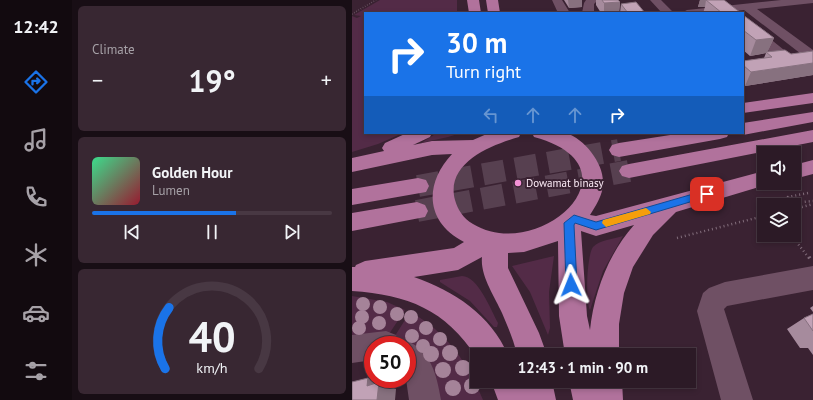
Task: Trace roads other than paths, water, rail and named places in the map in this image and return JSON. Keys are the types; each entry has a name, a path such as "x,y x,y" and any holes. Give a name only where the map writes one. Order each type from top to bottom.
{"main road":[{"path":"473,0 474,12"},
{"path":"492,0 494,12"},
{"path":"744,108 813,98"},
{"path":"744,129 813,117"},
{"path":"352,162 398,146 421,134"},
{"path":"352,165 507,134"},
{"path":"479,140 458,160 452,168 444,186 444,205 455,223 464,230 493,242 518,242 548,235 571,221 582,210 591,192 592,178 589,165 579,150 571,144 547,134"},
{"path":"619,150 714,134"},
{"path":"628,171 813,136"},
{"path":"801,170 813,167"},
{"path":"571,221 596,226 757,181"},
{"path":"352,197 418,186"},
{"path":"605,348 608,307 615,277 627,254 639,236 669,205"},
{"path":"352,222 417,211"},
{"path":"571,221 573,316 579,348"},
{"path":"352,275 458,258 493,242"},
{"path":"493,242 495,270 514,308 530,348"},
{"path":"352,279 394,284 446,304 463,316 481,335 489,348"},
{"path":"510,388 514,400"},
{"path":"537,388 540,400"},
{"path":"586,388 589,400"},
{"path":"606,388 607,400"}],"street":[{"path":"557,0 563,12"},
{"path":"588,12 589,3 593,0"},
{"path":"655,0 667,12"},
{"path":"708,12 728,11 747,7 810,3"},
{"path":"747,7 811,53"},
{"path":"744,24 784,57"},
{"path":"764,60 811,53"},
{"path":"737,400 710,310 711,303 715,298 725,294 813,278"},
{"path":"352,349 364,346"},
{"path":"416,365 424,384 425,400"}],"tunnel":[{"path":"418,186 619,150"},
{"path":"417,211 629,171"}],"place":[{"name":"Dowamat binasy","path":"518,183"}]}
